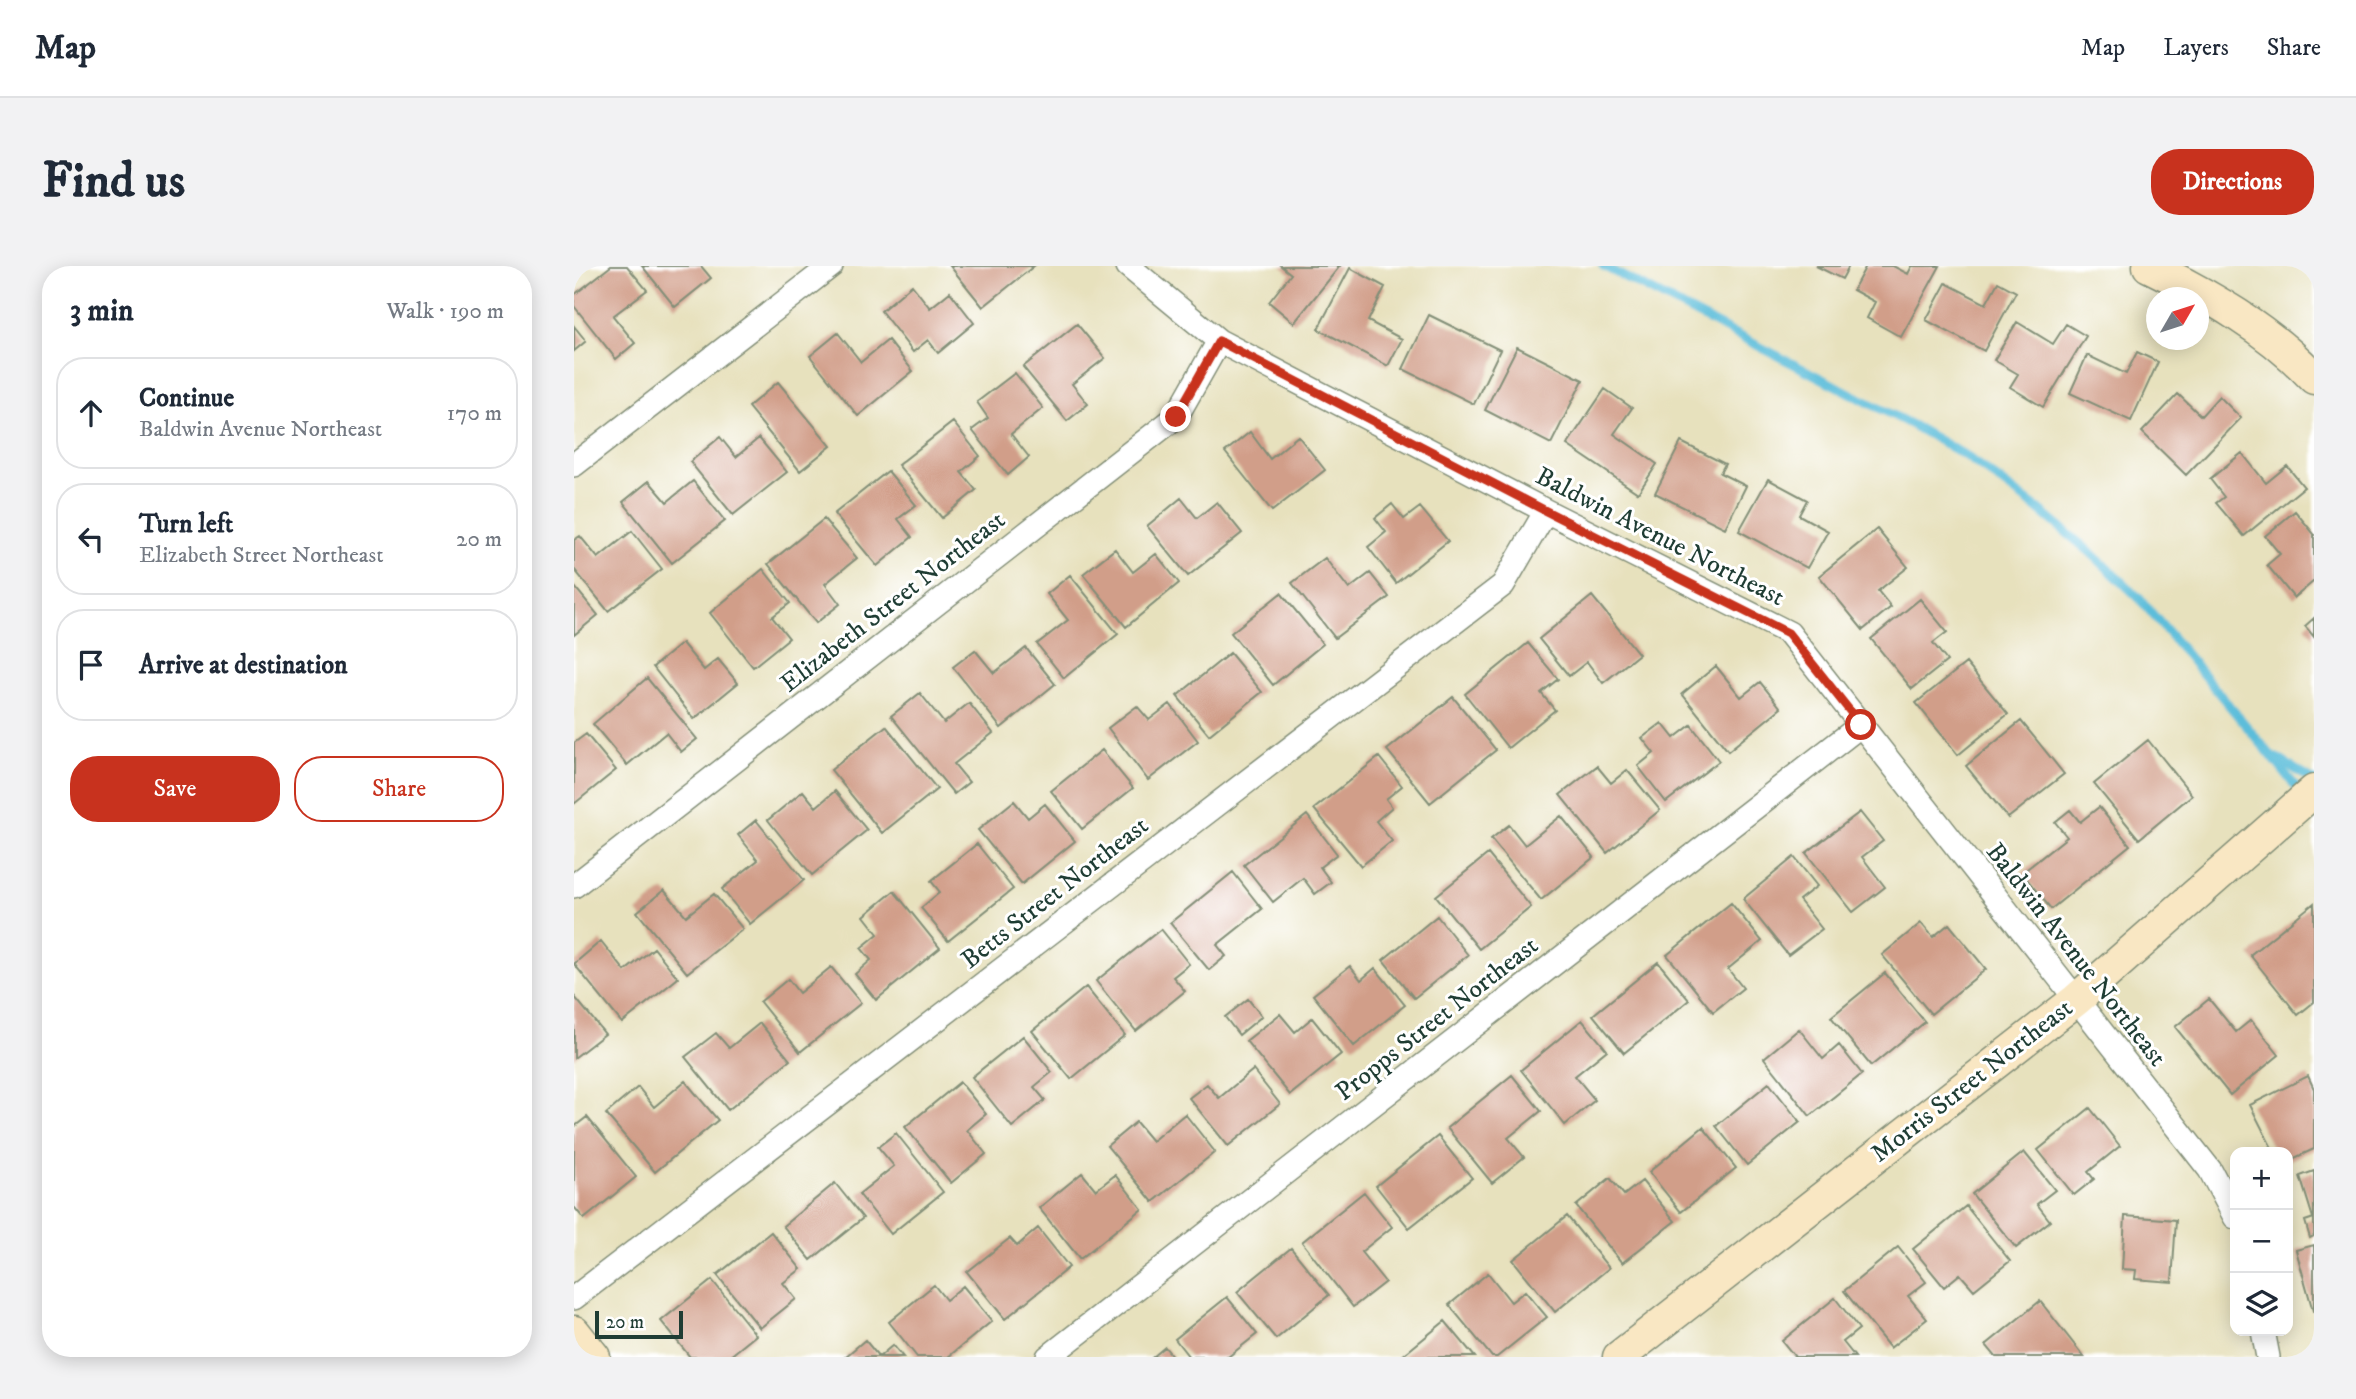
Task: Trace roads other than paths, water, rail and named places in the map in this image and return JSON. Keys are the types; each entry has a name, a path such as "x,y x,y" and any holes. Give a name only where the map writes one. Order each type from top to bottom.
{"street":[{"path":"574,465 831,266"},
{"name":"Baldwin Avenue Northeast","path":"1128,266 1219,341 1788,633 2210,1170 2231,1210"},
{"path":"2149,266 2192,288 2253,326 2314,378"},
{"name":"Elizabeth Street Northeast","path":"574,886 1176,417 1219,341"},
{"name":"Betts Street Northeast","path":"574,1298 1503,585 1546,511"},
{"name":"Propps Street Northeast","path":"1048,1357 1861,725"},
{"name":"Morris Street Northeast","path":"1619,1357 2076,1000 2305,798"},
{"path":"574,1332 594,1357"},
{"path":"2264,1336 2268,1357"}],"waterway":[{"path":"1603,266 1912,425 1966,456 2038,509 2090,552 2139,598 2303,796"},
{"path":"2277,758 2314,781"}]}
